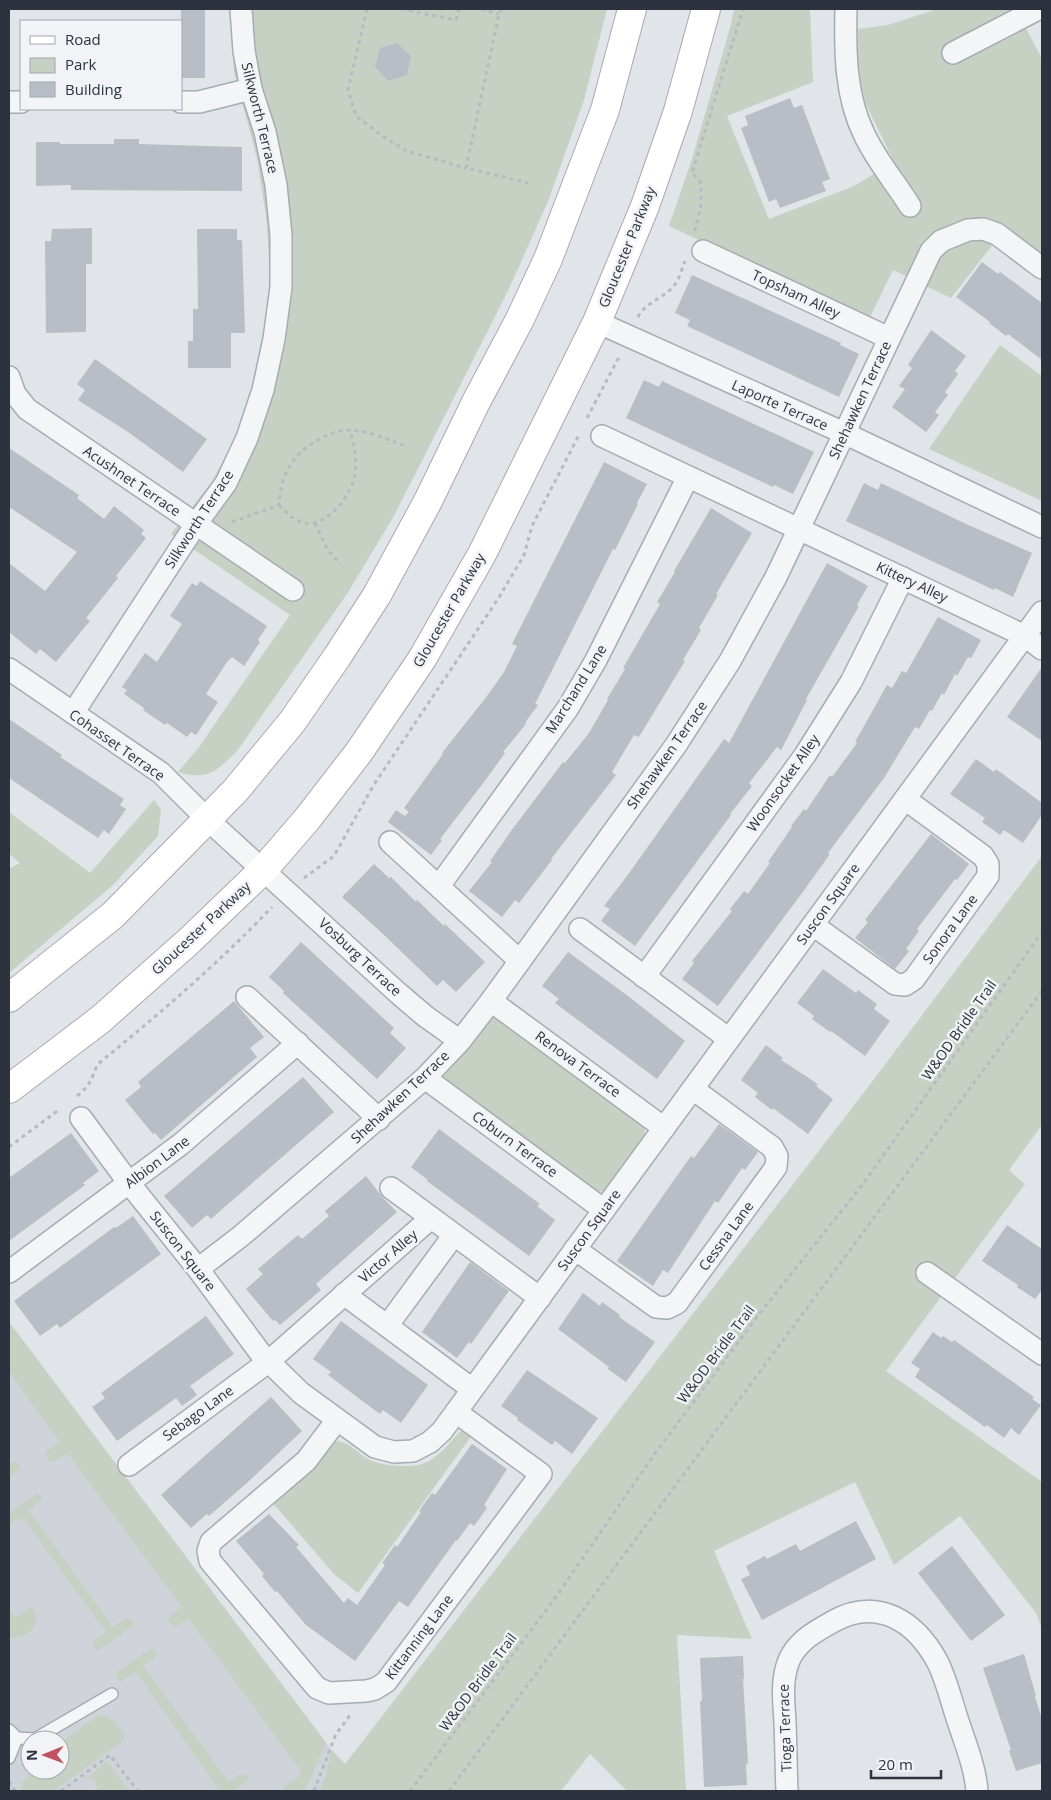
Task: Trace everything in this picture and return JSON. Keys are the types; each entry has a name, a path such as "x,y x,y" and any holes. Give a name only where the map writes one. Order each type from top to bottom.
{"main road":[{"path":"9,998 113,915 235,791 292,722 377,595 428,501 548,259 605,110 632,9"},
{"name":"Gloucester Parkway","path":"9,1089 101,1019 184,946 264,869 308,818 359,752 422,659 482,554 597,322 645,206 678,111 706,9"}],"street":[{"name":"Silkworth Terrace","path":"73,713 196,524 226,483 247,438 263,390 274,339 280,287 281,235 276,185 265,132 252,89 244,51 241,9"},
{"path":"846,9 846,65 852,102 864,133 882,166 910,206"},
{"path":"953,53 1038,9"},
{"path":"182,102 199,102 252,89"},
{"name":"Shehawken Terrace","path":"198,1269 241,1236 379,1119 425,1078 460,1040 491,1001 676,745 730,661 776,577 931,251 941,241 968,230 982,229 997,234 1042,268"},
{"name":"Topsham Alley","path":"695,247 889,338"},
{"name":"Laporte Terrace","path":"597,322 844,434 1042,527"},
{"name":"Acushnet Terrace","path":"9,377 15,394 27,409 293,590"},
{"path":"602,436 799,529"},
{"name":"Marchand Lane","path":"439,886 572,700 596,660 688,477"},
{"name":"Kittery Alley","path":"799,529 1024,636 1042,648"},
{"name":"Woonsocket Alley","path":"644,977 805,755 851,682 903,578"},
{"name":"Suscon Square","path":"82,1118 129,1183 198,1269 268,1362 301,1393 375,1447 394,1452 413,1451 430,1442 442,1431 1042,612"},
{"name":"Cohasset Terrace","path":"9,669 161,773 208,820 264,869"},
{"name":"Sonora Lane","path":"813,925 896,984 905,985 914,979 988,876 988,864 983,856 906,799"},
{"path":"390,842 520,961"},
{"name":"Vosburg Terrace","path":"264,869 398,993 460,1040"},
{"path":"580,929 729,1039"},
{"path":"247,997 379,1119"},
{"name":"Renova Terrace","path":"491,1001 664,1128"},
{"name":"Albion Lane","path":"9,1272 180,1144 298,1043"},
{"name":"Coburn Terrace","path":"425,1078 604,1210"},
{"name":"Cessna Lane","path":"575,1249 656,1307 667,1308 677,1303 776,1167 777,1156 772,1147 693,1088"},
{"name":"Victor Alley","path":"391,1188 540,1298"},
{"name":"Victor Alley","path":"268,1362 431,1218"},
{"path":"387,1326 454,1235"},
{"path":"926,1273 1042,1354"},
{"name":"Victor Alley","path":"344,1294 472,1389"},
{"name":"Sebago Lane","path":"129,1465 268,1362"},
{"name":"Kittanning Lane","path":"337,1420 306,1461 211,1542 208,1551 210,1561 317,1688 329,1693 366,1691 375,1689 386,1682 540,1474 456,1412"},
{"name":"Tioga Terrace","path":"787,1791 783,1678 788,1660 798,1645 814,1632 845,1615 864,1611 883,1612 902,1620 917,1633 937,1661 975,1771 977,1791"}],"lane":[{"path":"9,1758 13,1734 35,1739 112,1694"}],"path":[{"path":"367,9 348,90 356,116 407,151 528,183"},
{"path":"401,9 456,20 460,9"},
{"path":"481,9 499,14"},
{"path":"466,168 499,14 502,9"},
{"path":"629,337 642,309 667,293 677,283 695,247 701,204 701,183 692,174 743,9"},
{"path":"350,430 356,450 355,474 348,496 335,511 315,523 304,524 292,518 279,505 280,489 293,459 309,445 328,434 350,430 372,434 402,445"},
{"path":"196,524 222,526 279,505"},
{"path":"315,523 327,548 340,564"},
{"name":"W&OD Bridle Trail","path":"410,1791 553,1601 654,1455 712,1377 764,1308 863,1184 1042,932"},
{"path":"448,1791 1042,991"},
{"path":"314,1791 336,1734 366,1691"},
{"path":"61,1791 110,1755 138,1791"},
{"path":"9,1781 15,1791"}],"shaded area":[{"path":"9,1322 332,1750 369,1791 9,1791"}],"green space":[{"path":"230,9 607,9 584,100 549,199 508,291 395,514 347,594 237,751 211,772 204,775 188,775 178,772 199,747 290,615 171,534 211,483 243,424 259,356 271,286 266,216 257,158 234,72"},
{"path":"734,9 810,9 813,82 727,116 769,219 854,186 894,162 865,102 858,69 857,29 888,25 937,9 1016,9 1042,59 1042,258 1005,229 951,298 893,270 869,319 669,226 692,159"},
{"path":"1000,345 1042,376 1042,501 929,449"},
{"path":"154,800 161,810 158,836 112,886 9,973 9,869 20,863 9,854 9,812 90,873"},
{"path":"1042,856 1042,1125 1009,1170 1025,1184 886,1371 1042,1482 1042,1629 1036,1613 960,1516 894,1565 855,1482 714,1551 752,1639 677,1635 686,1791 627,1791 590,1754 561,1791 320,1791 332,1750 345,1764 859,1099"},
{"path":"498,1015 644,1122 645,1134 604,1191 592,1192 442,1081 443,1073 489,1017"},
{"path":"9,1322 326,1743 305,1791 285,1791 283,1788 302,1773 189,1619 175,1627 169,1623 168,1618 181,1606 67,1453 55,1461 49,1461 45,1454 46,1451 59,1442 9,1372"},
{"path":"460,1431 472,1435 358,1593 334,1574 271,1501 334,1441 348,1445 373,1461 387,1465 410,1466 428,1462 443,1450"},
{"path":"17,1462 20,1469 9,1478 9,1465"},
{"path":"37,1493 42,1496 41,1501 29,1510 113,1627 127,1618 131,1618 134,1622 133,1626 99,1650 95,1650 93,1646 94,1641 106,1632 22,1517 9,1525 9,1514"},
{"path":"31,1607 36,1616 34,1628 18,1637 9,1639 9,1609 15,1617"},
{"path":"153,1648 157,1654 143,1666 229,1782 242,1773 247,1775 248,1780 234,1791 218,1791 136,1672 121,1681 116,1678 118,1672"},
{"path":"98,1715 111,1718 125,1735 123,1741 70,1779 70,1736"},
{"path":"105,1762 109,1764 129,1791 94,1791 98,1787 92,1778 86,1779"},
{"path":"25,1780 69,1780 54,1791 22,1791 21,1787"}],"building":[{"path":"181,9 205,9 205,78 182,78"},
{"path":"397,43 411,56 407,75 388,81 375,67 380,48"},
{"path":"790,98 794,108 802,105 830,179 822,182 826,191 780,208 776,199 769,202 741,128 748,125 745,116"},
{"path":"114,139 139,139 139,144 242,147 242,191 71,190 71,185 36,186 36,142 114,144"},
{"path":"92,228 92,264 86,264 86,332 46,333 45,241 51,241 52,229"},
{"path":"197,229 237,229 237,240 242,240 245,333 231,333 231,368 188,368 188,341 193,341 193,309 198,309"},
{"path":"982,262 998,274 1000,272 1042,303 1042,360 1008,334 1006,336 956,297"},
{"path":"692,275 841,343 840,345 859,354 839,397 687,326 690,320 675,313"},
{"path":"931,330 966,356 955,371 958,374 945,392 948,395 935,412 939,415 926,432 892,407 905,389 899,386 912,368 908,365"},
{"path":"95,359 207,439 183,472 128,432 78,400 85,390 77,384"},
{"path":"644,380 659,387 662,381 814,452 793,494 774,485 773,487 626,418"},
{"path":"9,448 79,495 77,498 104,519 114,506 144,530 141,534 146,538 116,576 118,578 86,618 90,621 56,662 40,649 36,654 9,632 9,563 45,591 77,552 9,507"},
{"path":"604,462 647,484 535,704 538,705 526,724 503,752 505,753 484,782 440,839 442,840 431,855 388,822 396,810 405,816 409,812 404,808 442,753 504,672 517,646 512,644"},
{"path":"864,483 878,490 881,483 1032,553 1013,597 846,521"},
{"path":"711,508 752,533 716,594 718,595 699,628 701,630 683,660 685,661 639,737 634,735 612,772 616,775 519,903 515,900 502,917 469,891 492,862 490,861 511,831 563,762 565,763 589,733 625,669 623,668 660,604 657,602"},
{"path":"827,563 868,586 857,605 859,606 806,699 781,750 777,747 749,783 752,786 635,946 601,921 610,909 604,906 724,739 729,743"},
{"path":"200,581 267,626 258,640 260,642 244,666 232,657 227,662 206,694 218,702 196,735 191,732 187,737 143,710 144,708 124,694 127,690 122,687 145,653 157,662 182,624 170,616 192,583 197,586"},
{"path":"938,617 981,640 971,658 968,657 957,676 955,674 944,695 942,693 919,729 915,727 884,778 718,1006 682,979 694,963 692,961 732,911 730,909 744,891 748,894 770,863 768,862 791,826 804,809 806,811 830,775 832,777 857,743 855,742 887,685 892,688 902,671 906,673"},
{"path":"1042,667 1042,741 1007,717"},
{"path":"9,719 62,755 60,757 124,799 120,805 126,809 109,834 104,830 98,838 9,778"},
{"path":"976,759 994,772 996,769 1042,803 1042,815 1023,843 1004,830 1000,835 982,822 985,818 950,794"},
{"path":"931,834 969,864 957,880 955,879 917,929 919,931 906,949 909,951 895,969 855,938 868,922 865,920"},
{"path":"374,864 389,878 391,877 416,902 417,900 444,926 445,924 485,962 456,992 443,980 437,986 342,897"},
{"path":"301,942 394,1028 390,1033 406,1048 377,1079 283,993 284,991 269,977"},
{"path":"568,952 685,1041 657,1079 555,1003 559,999 542,986"},
{"path":"823,969 856,993 858,990 877,1004 874,1009 890,1021 865,1056 812,1019 814,1016 797,1003"},
{"path":"234,1001 264,1037 250,1048 257,1057 161,1140 155,1133 153,1134 125,1100 141,1087 138,1082"},
{"path":"766,1045 783,1058 781,1060 818,1084 816,1086 833,1099 808,1134 755,1097 758,1093 741,1080"},
{"path":"303,1077 334,1112 211,1219 207,1215 192,1228 164,1196"},
{"path":"719,1124 758,1152 745,1170 742,1168 718,1203 715,1201 668,1273 663,1270 653,1286 617,1261 691,1156 694,1158"},
{"path":"439,1129 540,1204 537,1206 555,1220 529,1256 427,1181 411,1167"},
{"path":"71,1133 99,1171 83,1183 85,1185 9,1241 9,1178"},
{"path":"366,1176 397,1212 316,1284 321,1290 280,1325 275,1320 273,1321 246,1289 263,1274 258,1269 298,1235 302,1239 329,1216 325,1211"},
{"path":"133,1216 161,1254 60,1328 57,1324 40,1336 14,1301 114,1227 116,1228"},
{"path":"1007,1225 1042,1249 1042,1290 1035,1299 982,1261"},
{"path":"470,1262 509,1291 471,1344 469,1342 457,1358 422,1332"},
{"path":"583,1293 600,1306 602,1302 620,1315 619,1317 655,1342 626,1382 558,1329"},
{"path":"206,1316 234,1354 190,1386 197,1395 182,1406 176,1398 117,1441 92,1407 105,1398 101,1393"},
{"path":"341,1321 428,1385 401,1423 383,1410 380,1414 328,1375 331,1372 313,1359"},
{"path":"933,1332 941,1338 943,1336 952,1342 954,1340 1034,1397 1032,1399 1041,1405 1019,1435 1011,1428 1004,1438 987,1425 985,1427 915,1377 920,1369 911,1363"},
{"path":"527,1370 598,1418 572,1454 555,1441 552,1445 501,1406"},
{"path":"271,1397 302,1431 209,1516 207,1514 191,1528 161,1495"},
{"path":"472,1444 507,1469 484,1505 487,1508 474,1526 470,1523 456,1540 408,1607 399,1601 355,1661 306,1625 277,1591 275,1592 262,1576 264,1574 236,1541 269,1514 299,1545 296,1547 344,1603 348,1598 357,1605 385,1565 382,1563 395,1545 397,1547 421,1512 419,1511 432,1493 435,1495"},
{"path":"856,1521 876,1559 762,1620 741,1579 750,1575 746,1566 765,1556 767,1559 796,1544 800,1551"},
{"path":"952,1546 1005,1615 971,1641 918,1573"},
{"path":"1024,1654 1042,1719 1042,1763 1016,1771 1009,1751 1011,1750 983,1668"},
{"path":"743,1656 748,1763 746,1764 747,1785 704,1787 700,1658"}]}
